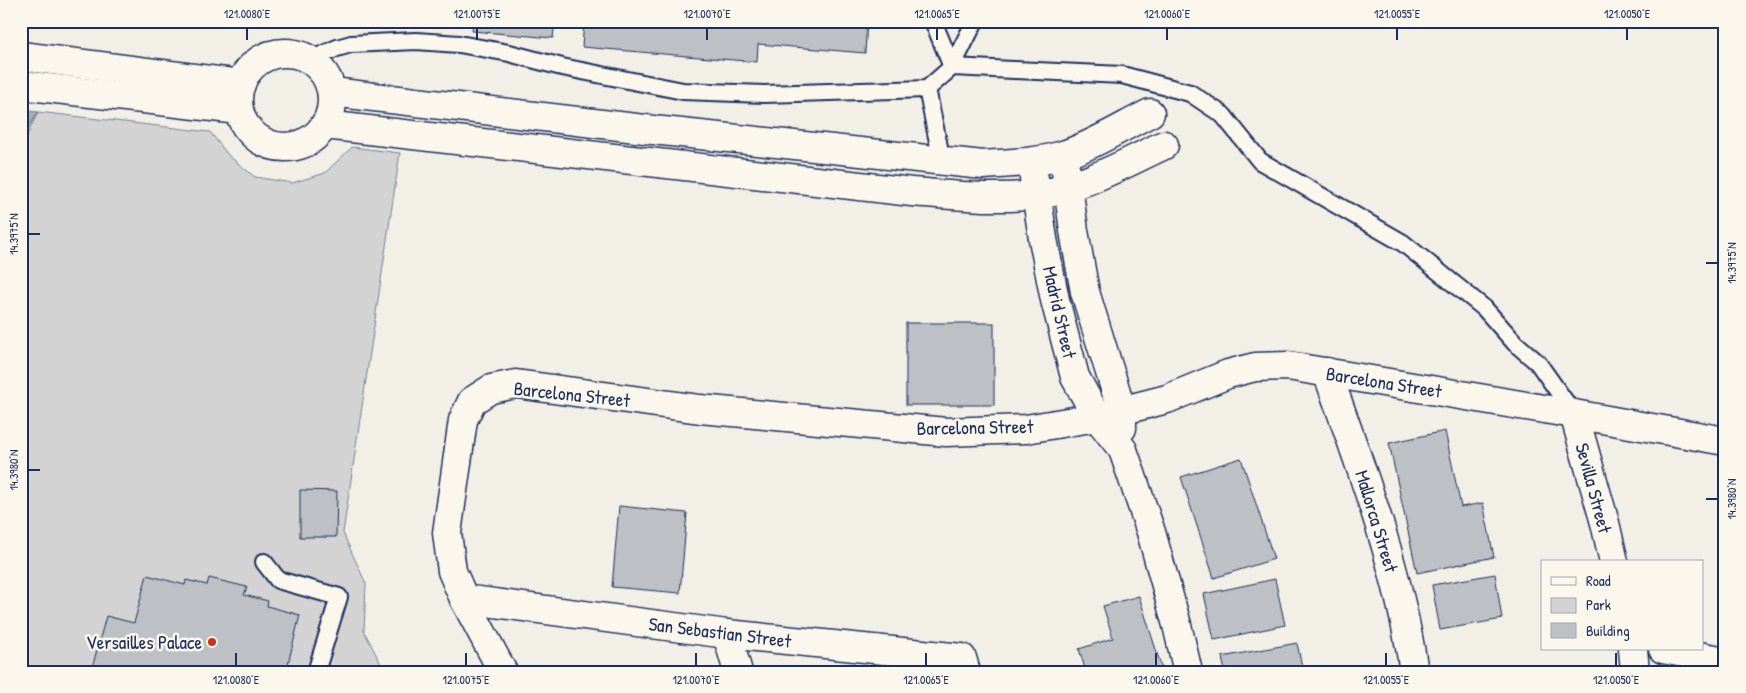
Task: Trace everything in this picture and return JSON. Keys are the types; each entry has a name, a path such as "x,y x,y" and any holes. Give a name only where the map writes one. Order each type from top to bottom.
{"street":[{"path":"291,53 311,60 325,74 332,92 333,104 325,125 312,138 296,146 278,146 260,140 247,127 240,97 252,66 270,55 291,53"},
{"path":"21,56 240,97"},
{"path":"21,85 240,97"},
{"path":"332,92 653,130 983,164 1031,162 1064,155 1150,113"},
{"path":"325,125 912,192 983,198 1036,195 1068,188 1164,145"},
{"name":"Madrid Street","path":"1064,155 1074,231 1110,414 1151,532 1188,672"},
{"name":"Madrid Street","path":"1031,162 1055,300 1076,377 1110,414"},
{"name":"Barcelona Street","path":"503,672 464,600 452,571 447,533 462,420 472,401 491,389 516,384 700,409 946,432 1026,429 1110,414 1167,399 1228,374 1255,366 1288,366 1725,441"},
{"name":"Mallorca Street","path":"1327,372 1365,480 1392,569 1410,644 1414,672"},
{"name":"Sevilla Street","path":"1574,414 1614,560"},
{"name":"San Sebastian Street","path":"464,600 726,634 962,658 966,672"},
{"path":"726,634 738,672"},
{"path":"1633,650 1636,672"},
{"path":"1668,650 1725,661"}],"lane":[{"path":"933,21 952,67"},
{"path":"311,60 351,44 416,41 458,44 510,53 562,67 683,91 764,94 927,88 952,67 975,21"},
{"path":"952,67 1122,75 1190,93 1223,115 1260,161 1403,243 1484,308 1515,343 1538,363 1574,414"},
{"path":"927,88 942,161"},
{"path":"264,562 278,580 339,597 316,672"}],"green space":[{"path":"38,112 210,132 229,156 255,177 292,183 325,173 352,147 400,153 343,533 366,584 364,631 385,672 21,672 21,148"}],"shaded area":[{"path":"21,110 38,112 21,140"}],"building":[{"path":"473,21 555,21 553,38 472,31"},
{"path":"584,21 867,21 865,53 758,44 757,62 582,47"},
{"path":"906,323 994,323 994,405 906,405"},
{"path":"1445,431 1461,507 1483,503 1494,557 1417,573 1389,443"},
{"path":"1241,458 1274,559 1214,578 1181,477"},
{"path":"300,490 337,491 336,537 300,537"},
{"path":"619,506 687,513 680,593 612,587"},
{"path":"1495,574 1502,619 1440,630 1432,585"},
{"path":"147,575 185,585 186,580 207,585 209,578 247,587 244,595 268,601 267,606 300,615 286,672 91,672 106,616 134,623"},
{"path":"1275,579 1285,625 1214,640 1204,594"},
{"path":"1139,596 1163,672 1086,672 1079,649 1113,638 1103,606"},
{"path":"1297,643 1303,672 1225,672 1222,657"}],"place":[{"name":"Versailles Palace","path":"212,642"}]}
